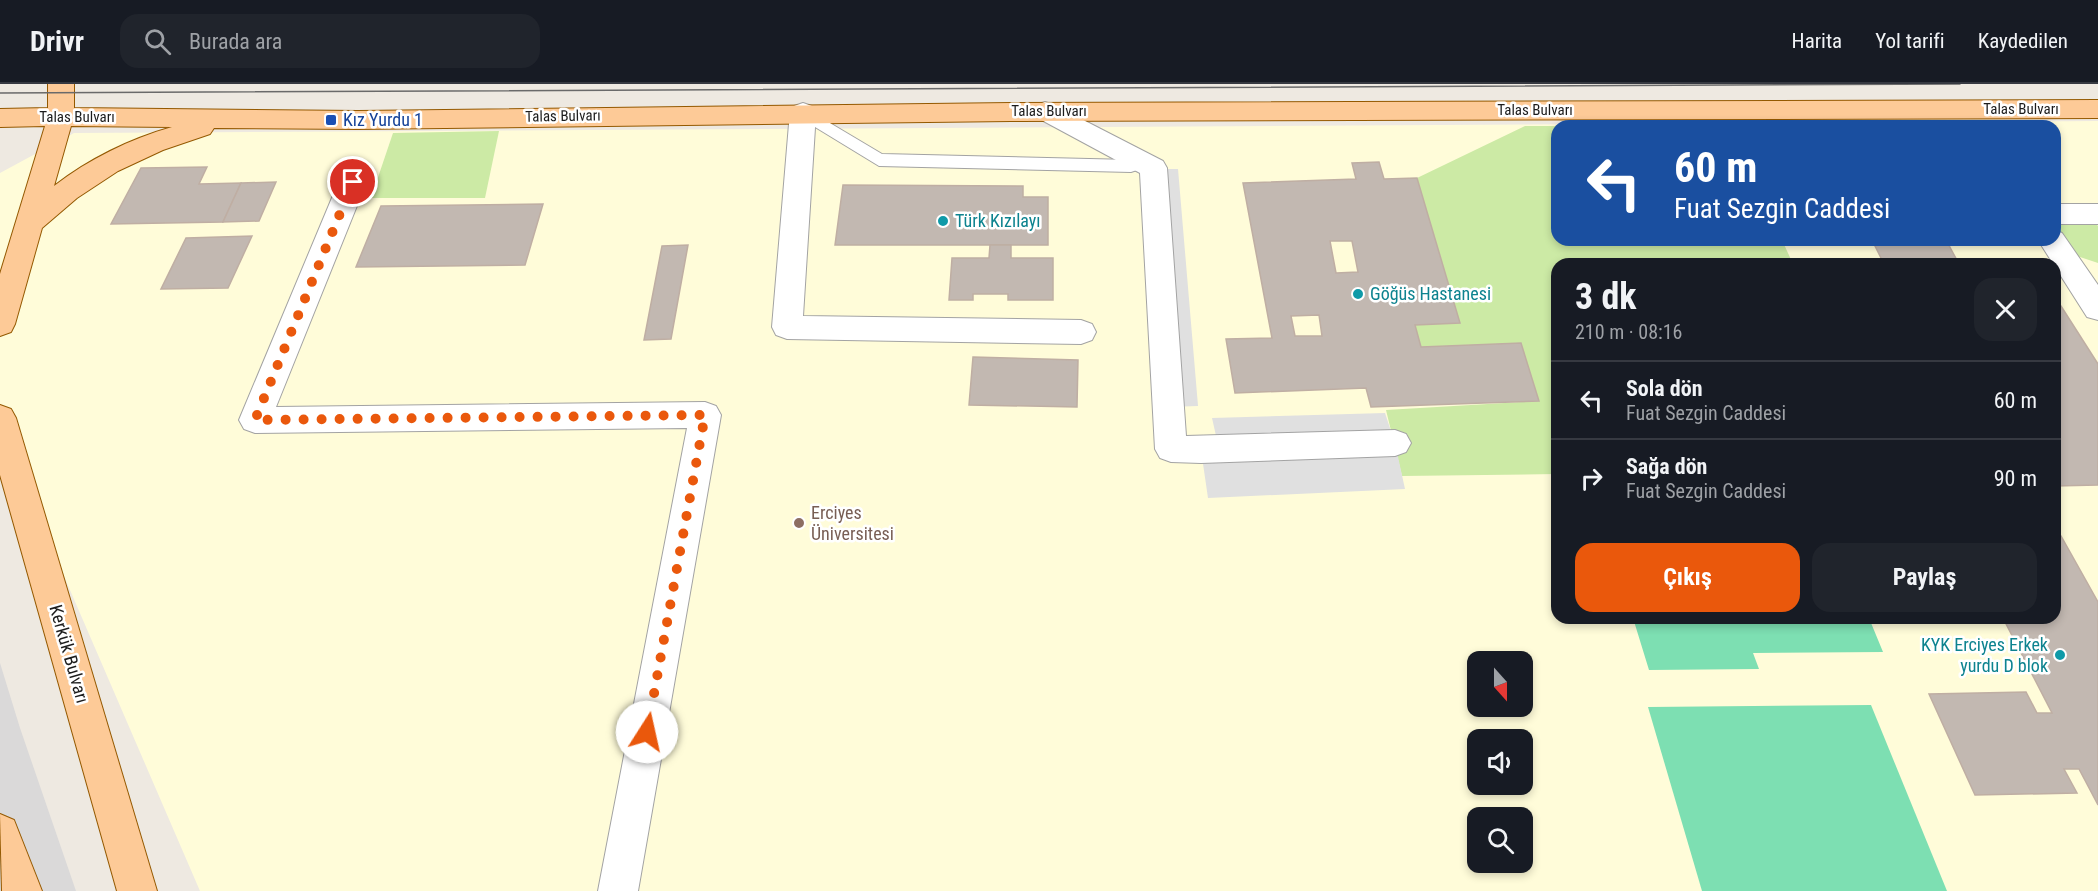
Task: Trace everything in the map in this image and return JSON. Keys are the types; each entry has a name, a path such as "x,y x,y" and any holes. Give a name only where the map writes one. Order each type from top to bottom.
{"main road":[{"path":"0,324 61,116 61,84"},
{"name":"Talas Bulvarı","path":"0,118 61,116 331,120 803,112 2098,109"},
{"path":"29,224 70,187 125,155 186,131 246,118"},
{"path":"0,233 37,196"},
{"name":"Kerkük Bulvarı","path":"0,418 137,891"},
{"path":"0,834 22,891"}],"street":[{"path":"1045,111 1153,168 1171,449 1201,450 1395,443"},
{"path":"803,112 787,327 1081,332"},
{"path":"353,182 255,420 705,415 618,891"},
{"path":"2061,214 2098,214"},
{"path":"2056,246 2093,301"},
{"path":"2061,295 2093,301"}],"lane":[{"path":"803,112 879,160 1131,166"}],"shaded area":[{"name":"Erciyes Üniversitesi","path":"2061,121 2098,121 2098,891 200,891 0,428 0,173 74,133 1551,124 1551,246 2061,246"},
{"path":"1157,169 1178,169 1198,406 1168,407"},
{"path":"1385,413 1395,443 1405,489 1208,498 1201,450 1219,449 1212,418"},
{"path":"0,663 20,728 76,891 0,891"}],"green space":[{"path":"1525,126 1551,126 1551,246 1785,246 1790,258 1551,258 1551,474 1402,476 1386,410 1539,401 1521,344 1421,347 1415,325 1460,323 1417,178"},
{"path":"499,131 485,198 371,198 393,133"},
{"path":"2061,220 2093,221 2098,226 2098,263 2056,249 2056,246 2061,246"},
{"path":"1635,624 1871,624 1883,652 1753,653 1759,669 1649,670"},
{"path":"1871,705 1947,891 1702,891 1648,707"}],"building":[{"name":"Göğüs Hastanesi","path":"1379,162 1384,179 1417,178 1460,323 1415,325 1421,347 1521,343 1539,401 1371,407 1366,388 1235,393 1226,339 1272,338 1243,183 1356,179 1352,163","holes":["1330,241 1352,241 1358,272 1336,273","1319,315 1322,336 1295,336 1291,316"]},
{"path":"207,167 199,184 241,183 223,222 111,224 141,168"},
{"path":"276,182 259,221 223,222 241,183"},
{"name":"Türk Kızılayı","path":"843,185 1023,186 1023,197 1048,197 1048,245 835,245"},
{"path":"543,204 525,265 356,267 381,206"},
{"path":"252,236 228,288 161,289 186,238"},
{"path":"688,245 671,339 644,340 662,246"},
{"path":"990,245 1011,245 1011,258 1053,258 1053,300 1008,300 1008,294 973,294 973,300 949,300 952,258 989,258"},
{"path":"1875,246 1949,246 1956,258 1881,258"},
{"path":"2061,306 2098,364 2098,485 2061,486"},
{"path":"973,357 1078,360 1077,407 969,405"},
{"name":"KYK Erciyes Erkek yurdu D blok","path":"2061,536 2098,602 2098,805 2079,769 2064,769 2077,793 1975,795 1929,694 2026,692 2037,713 2052,713 2006,624 2061,624"}],"tram line":[{"path":"0,93 1960,84"}],"place":[{"name":"Kız Yurdu 1","path":"331,120"},
{"name":"Türk Kızılayı","path":"943,221"},
{"name":"Göğüs Hastanesi","path":"1358,294"},
{"name":"Erciyes Üniversitesi","path":"799,523"},
{"name":"KYK Erciyes Erkek yurdu D blok","path":"2060,655"}],"route":[{"path":"353,182 255,420 705,415 647,732"}]}
